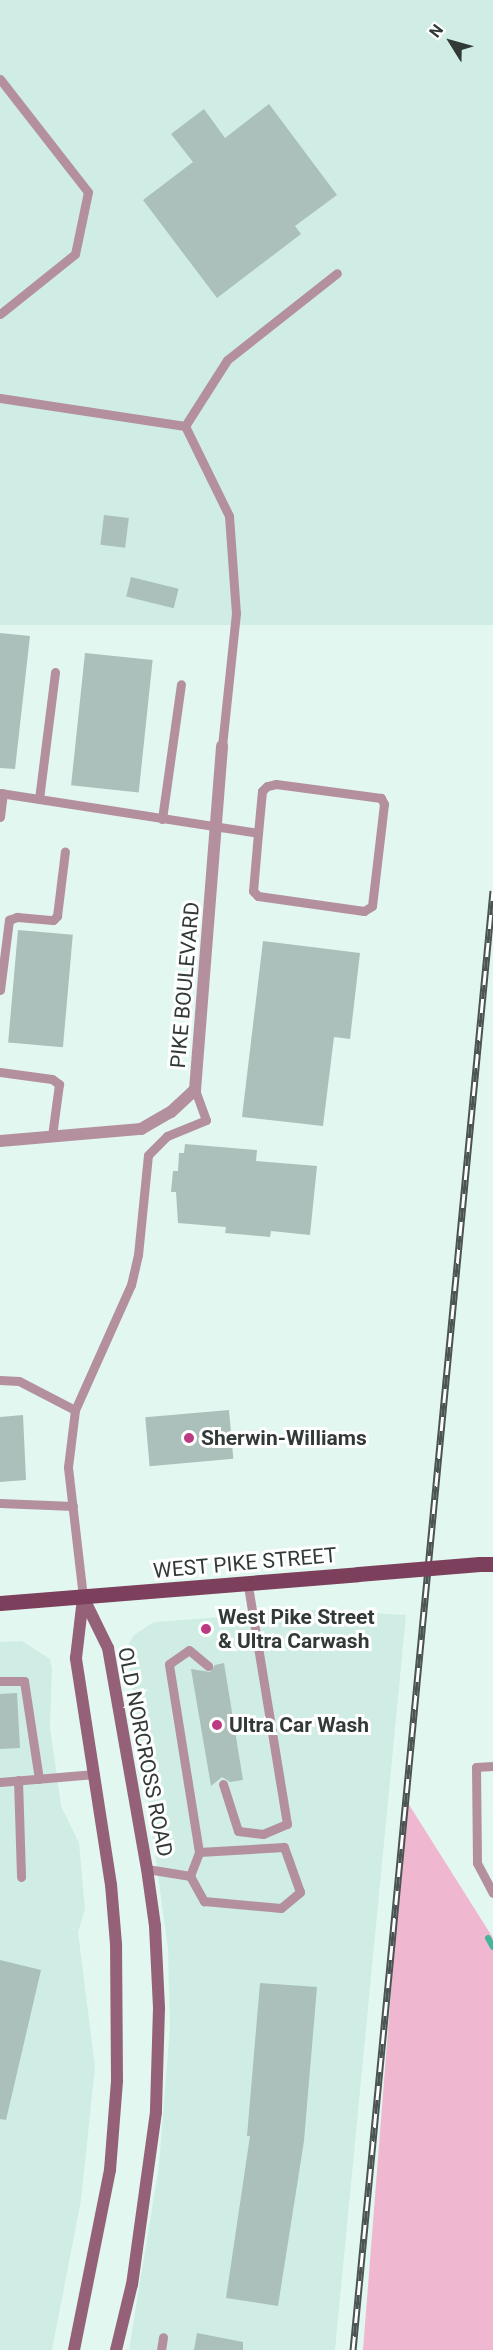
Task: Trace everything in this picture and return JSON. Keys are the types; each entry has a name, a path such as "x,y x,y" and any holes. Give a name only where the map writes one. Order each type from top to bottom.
{"main road":[{"name":"WEST PIKE STREET","path":"0,1603 247,1581 487,1564"},
{"path":"74,2350 110,2170 117,2081 116,1944 95,1774 76,1658 83,1597"},
{"name":"OLD NORCROSS ROAD","path":"83,1597 108,1648 147,1869 155,1926 159,2008 156,2112 132,2284 116,2350"}],"street":[{"name":"PIKE BOULEVARD","path":"0,1141 141,1129 171,1112 195,1090 219,829 222,746"}],"lane":[{"path":"0,79 88,192 75,254 0,314"},
{"path":"185,426 227,360 337,273"},
{"path":"0,398 185,426"},
{"path":"185,426 229,516 237,613 222,746"},
{"path":"39,799 55,672"},
{"path":"162,819 181,684"},
{"path":"276,784 381,798 384,804 372,906 364,911 258,896 253,891 258,833 262,791 267,786 276,784"},
{"path":"0,817 1,793 219,829 258,833"},
{"path":"0,990 9,920 17,917 53,920 57,916 65,851"},
{"path":"0,1072 52,1079 59,1084 52,1136"},
{"path":"83,1597 68,1467 75,1410 131,1286 138,1255 148,1155 167,1136 206,1120 195,1090"},
{"path":"0,1380 19,1381 75,1410"},
{"path":"0,1503 73,1506"},
{"path":"223,1784 238,1831 263,1834 287,1824 247,1581"},
{"path":"199,1852 284,1847 300,1892 281,1908 204,1901 190,1875 199,1852 169,1664 189,1650 208,1666"},
{"path":"0,1681 24,1681 39,1779"},
{"path":"493,1766 476,1767 477,1863 493,1893"},
{"path":"0,1782 95,1774"},
{"path":"18,1780 21,1877"},
{"path":"147,1869 190,1875"},
{"path":"161,2350 163,2337"}],"shaded area":[{"path":"0,0 493,0 493,625 0,625"},
{"path":"316,1610 406,1615 335,2350 129,2350 159,2165 170,2027 168,1949 127,1647 134,1635 154,1622"},
{"path":"22,1641 50,1659 52,1670 50,1727 61,1806 79,1843 85,1909 78,1932 95,2067 81,2200 52,2350 0,2350 0,1642"},
{"path":"406,1800 493,1938 493,2350 363,2350"}],"building":[{"path":"269,104 337,195 295,226 301,234 217,298 143,200 193,162 171,134 204,109 225,138"},
{"path":"104,515 129,518 125,548 100,545"},
{"path":"131,577 179,589 174,608 126,596"},
{"path":"0,633 30,636 15,769 0,768"},
{"path":"85,653 153,660 139,792 71,785"},
{"path":"18,930 73,935 63,1047 8,1043"},
{"path":"263,941 360,953 350,1039 334,1037 323,1126 242,1117"},
{"path":"185,1144 257,1150 256,1161 317,1166 310,1235 271,1231 270,1237 225,1233 226,1227 178,1223 176,1192 171,1192 173,1171 178,1171 179,1153 184,1153"},
{"name":"Sherwin-Williams","path":"229,1410 233,1459 150,1466 145,1417"},
{"path":"23,1415 26,1480 0,1482 0,1417"},
{"name":"Ultra Car Wash","path":"224,1663 243,1780 230,1782 222,1777 211,1786 191,1669 210,1672 215,1665"},
{"path":"17,1693 20,1748 0,1749 0,1694"},
{"path":"0,1960 41,1970 6,2120 0,2119"},
{"path":"260,1983 317,1987 304,2141 278,2306 226,2298 250,2136 247,2136"},
{"path":"197,2333 243,2342 243,2350 194,2350"}],"waterway":[{"path":"488,1938 493,1947"}],"railway":[{"path":"353,2350 493,891"}],"place":[{"name":"Sherwin-Williams","path":"189,1438"},
{"name":"West Pike Street & Ultra Carwash","path":"206,1629"},
{"name":"Ultra Car Wash","path":"217,1725"}]}
